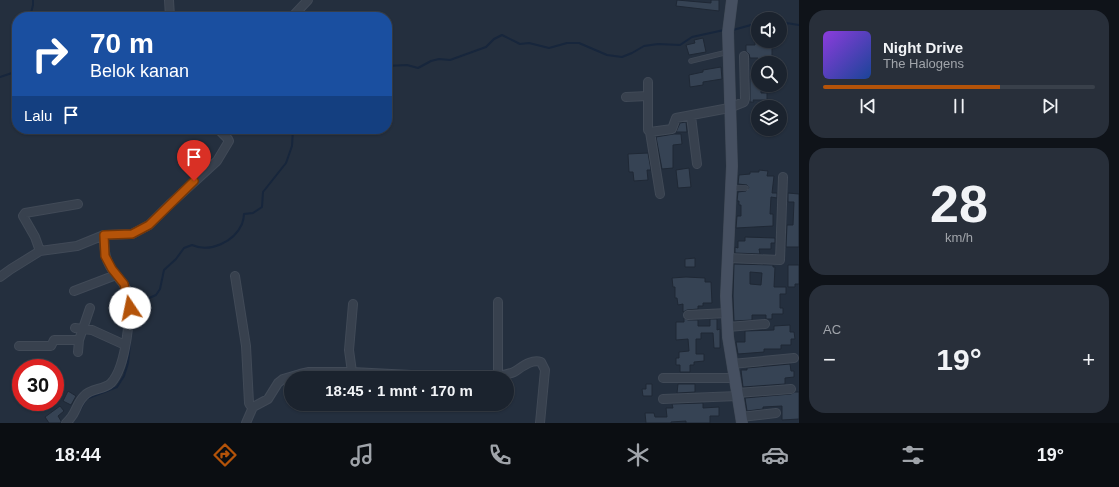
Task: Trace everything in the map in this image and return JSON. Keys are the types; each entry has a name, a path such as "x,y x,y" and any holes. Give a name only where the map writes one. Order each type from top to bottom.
{"street":[{"path":"170,0 170,12"},
{"path":"297,12 308,0"},
{"path":"732,0 728,27 729,108 732,166 726,296 728,327 741,420 776,413"},
{"path":"650,132 672,129 675,118 729,108 744,102 744,56"},
{"path":"648,82 648,130 650,132 660,194"},
{"path":"626,97 648,96"},
{"path":"691,116 697,164"},
{"path":"0,277 40,251 76,246 104,235 132,234 153,223 169,205 217,161 228,141 223,134"},
{"path":"728,258 780,260 782,177"},
{"path":"40,251 35,236 23,216 25,213 78,204"},
{"path":"66,423 75,415 78,403 88,392 109,385 114,380 122,363 130,308 124,284 116,275 105,256 104,235"},
{"path":"74,291 116,275"},
{"path":"235,276 246,346 249,403 253,407"},
{"path":"498,302 498,371"},
{"path":"352,371 349,350 353,304"},
{"path":"78,352 79,328 90,308"},
{"path":"688,314 728,313"},
{"path":"728,327 765,324"},
{"path":"79,328 100,333 125,345"},
{"path":"19,346 51,346 54,340 79,340"},
{"path":"732,364 794,358"},
{"path":"514,371 529,363 539,361 543,364 545,372 540,423"},
{"path":"662,378 734,378"},
{"path":"246,423 253,407 268,399 278,383 284,379"},
{"path":"663,399 738,395 791,389"}],"lane":[{"path":"691,61 728,52"},
{"path":"732,188 746,188"}],"building":[{"path":"677,0 711,3 711,0 719,0 719,11 676,6"},
{"path":"703,38 706,52 689,55 686,45 695,43 694,40"},
{"path":"746,45 751,45 751,48 772,48 772,56 751,56 750,58 746,51"},
{"path":"721,67 722,79 703,82 703,85 690,87 689,75 703,72 703,70"},
{"path":"751,76 751,92 767,93 767,100 751,100 750,102"},
{"path":"686,122 687,132 676,132 680,123"},
{"path":"681,134 682,144 673,145 673,168 662,169 656,137"},
{"path":"648,153 651,170 647,170 648,180 634,181 633,172 629,172 628,154"},
{"path":"689,168 691,187 678,188 676,170"},
{"path":"759,170 768,171 767,176 774,176 772,193 777,193 777,198 771,197 770,214 773,214 773,226 736,228 737,216 741,216 741,205 739,205 739,201 737,201 738,192 746,191 749,188 747,185 738,184 739,175 750,174 750,172 759,172"},
{"path":"788,193 799,194 799,247 786,247 787,225 793,225 794,202 788,202"},
{"path":"745,237 775,238 775,243 771,243 771,249 759,249 760,254 735,253 735,247 738,248 738,241 745,241"},
{"path":"695,258 695,267 685,267 685,259"},
{"path":"734,264 773,265 773,267 775,267 774,287 786,287 786,294 780,294 780,308 783,308 783,314 772,314 772,319 766,319 766,315 752,315 752,320 734,321","holes":["750,272 762,273 761,285 750,284"]},
{"path":"788,265 799,265 799,284 795,284 795,287 788,287"},
{"path":"672,278 705,278 705,282 711,282 712,303 703,303 703,306 698,306 698,309 683,312 683,304 678,305 677,298 675,298 675,287 673,287"},
{"path":"684,318 688,320 698,320 698,326 710,326 710,319 717,319 717,330 720,329 720,348 714,348 713,333 701,333 701,339 696,339 696,354 704,354 704,361 694,362 694,365 690,365 690,372 680,372 680,365 676,365 676,358 679,358 679,352 689,351 688,339 676,340 676,322 684,322"},
{"path":"790,325 790,332 794,332 795,339 791,339 791,345 781,345 781,349 764,349 764,352 738,354 736,342 745,342 745,331 774,330 774,326"},
{"path":"790,364 791,371 794,371 794,377 785,378 785,384 743,387 741,370 747,370 747,368"},
{"path":"646,384 652,384 652,396 643,396 642,389 646,389"},
{"path":"678,384 695,384 695,392 677,393"},
{"path":"68,391 76,396 71,405 64,402"},
{"path":"799,392 799,419 782,420 782,406 763,407 763,409 747,411 745,398 791,394"},
{"path":"703,403 703,408 719,407 719,416 710,416 710,423 686,423 686,421 671,423 646,423 645,413 654,413 655,417 667,417 666,408 673,408 672,404"},
{"path":"53,411 64,411 58,416 61,423 49,423 45,417"}],"waterway":[{"path":"31,12 33,0"},
{"path":"787,23 799,25"},
{"path":"733,30 751,25"},
{"path":"392,66 407,65 418,68 431,61 439,59 450,60 486,47 494,39 502,35 520,44 529,43 549,48 567,43 579,43 607,55 622,57 644,46 658,44 680,45 692,37 724,30"},
{"path":"0,77 12,73"},
{"path":"132,324 136,307 147,299 156,295 160,289 164,270 176,259 184,248 192,245 206,248 214,247 227,241 242,224 244,214 253,213 262,207 263,192 286,163 292,146 293,134"},
{"path":"79,412 86,399 117,387 124,376 128,363 130,344"}],"route":[{"path":"130,308 124,284 116,275 105,256 104,235 132,234 142,230 153,223 160,214 194,181"}]}
